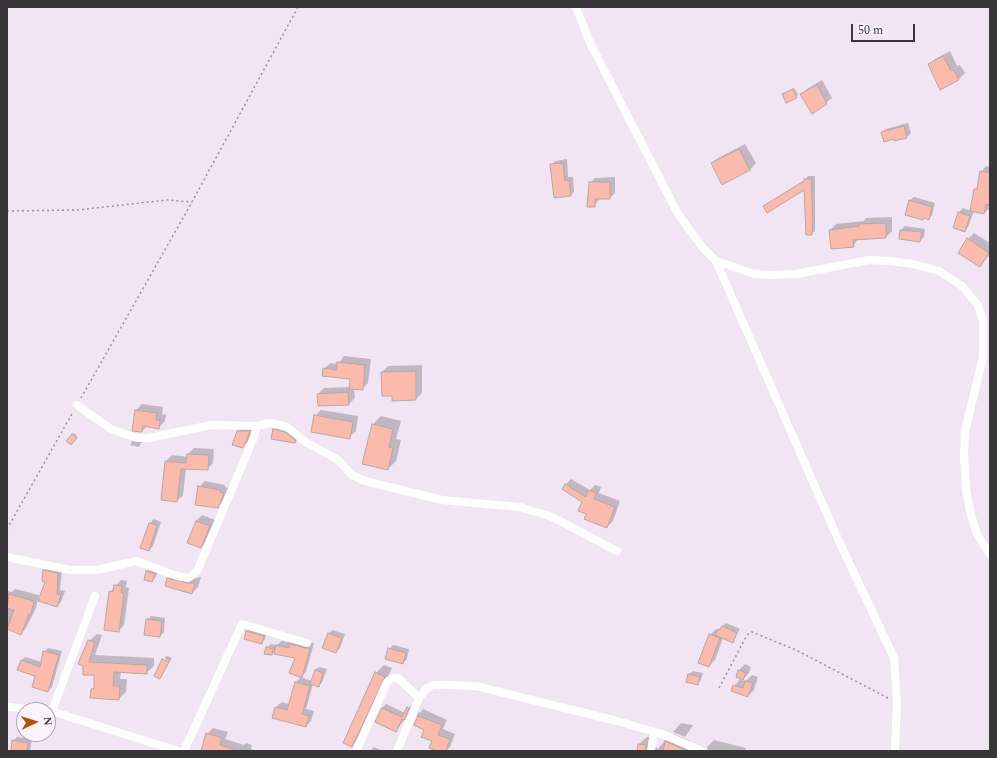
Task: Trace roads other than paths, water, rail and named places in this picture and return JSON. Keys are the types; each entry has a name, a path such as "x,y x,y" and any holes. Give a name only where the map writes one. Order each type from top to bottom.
{"street":[{"path":"576,7 590,43 678,214 703,248 716,261 838,539 894,658 897,702 895,751"},
{"path":"716,261 754,274 770,275 796,274 862,261 889,261 914,264 939,271 962,286 978,305 983,321 983,357 965,431 964,456 966,490 971,515 977,534 990,555"},
{"path":"77,405 111,429 137,438 148,438 212,425 257,426 270,422 287,427 307,443 337,459 352,475 365,481 442,500 520,507 552,517 617,551"},
{"path":"7,557 70,570 97,570 136,561 177,576 188,578 198,569 254,437 257,426"},
{"path":"54,702 95,596"},
{"path":"184,751 242,624 307,643"},
{"path":"356,751 387,682 392,678 398,678 418,698"},
{"path":"397,751 418,698 426,689 434,686 476,686 617,721 654,732 690,749 702,751"},
{"path":"56,713 178,751"},
{"path":"651,751 654,732"}]}
